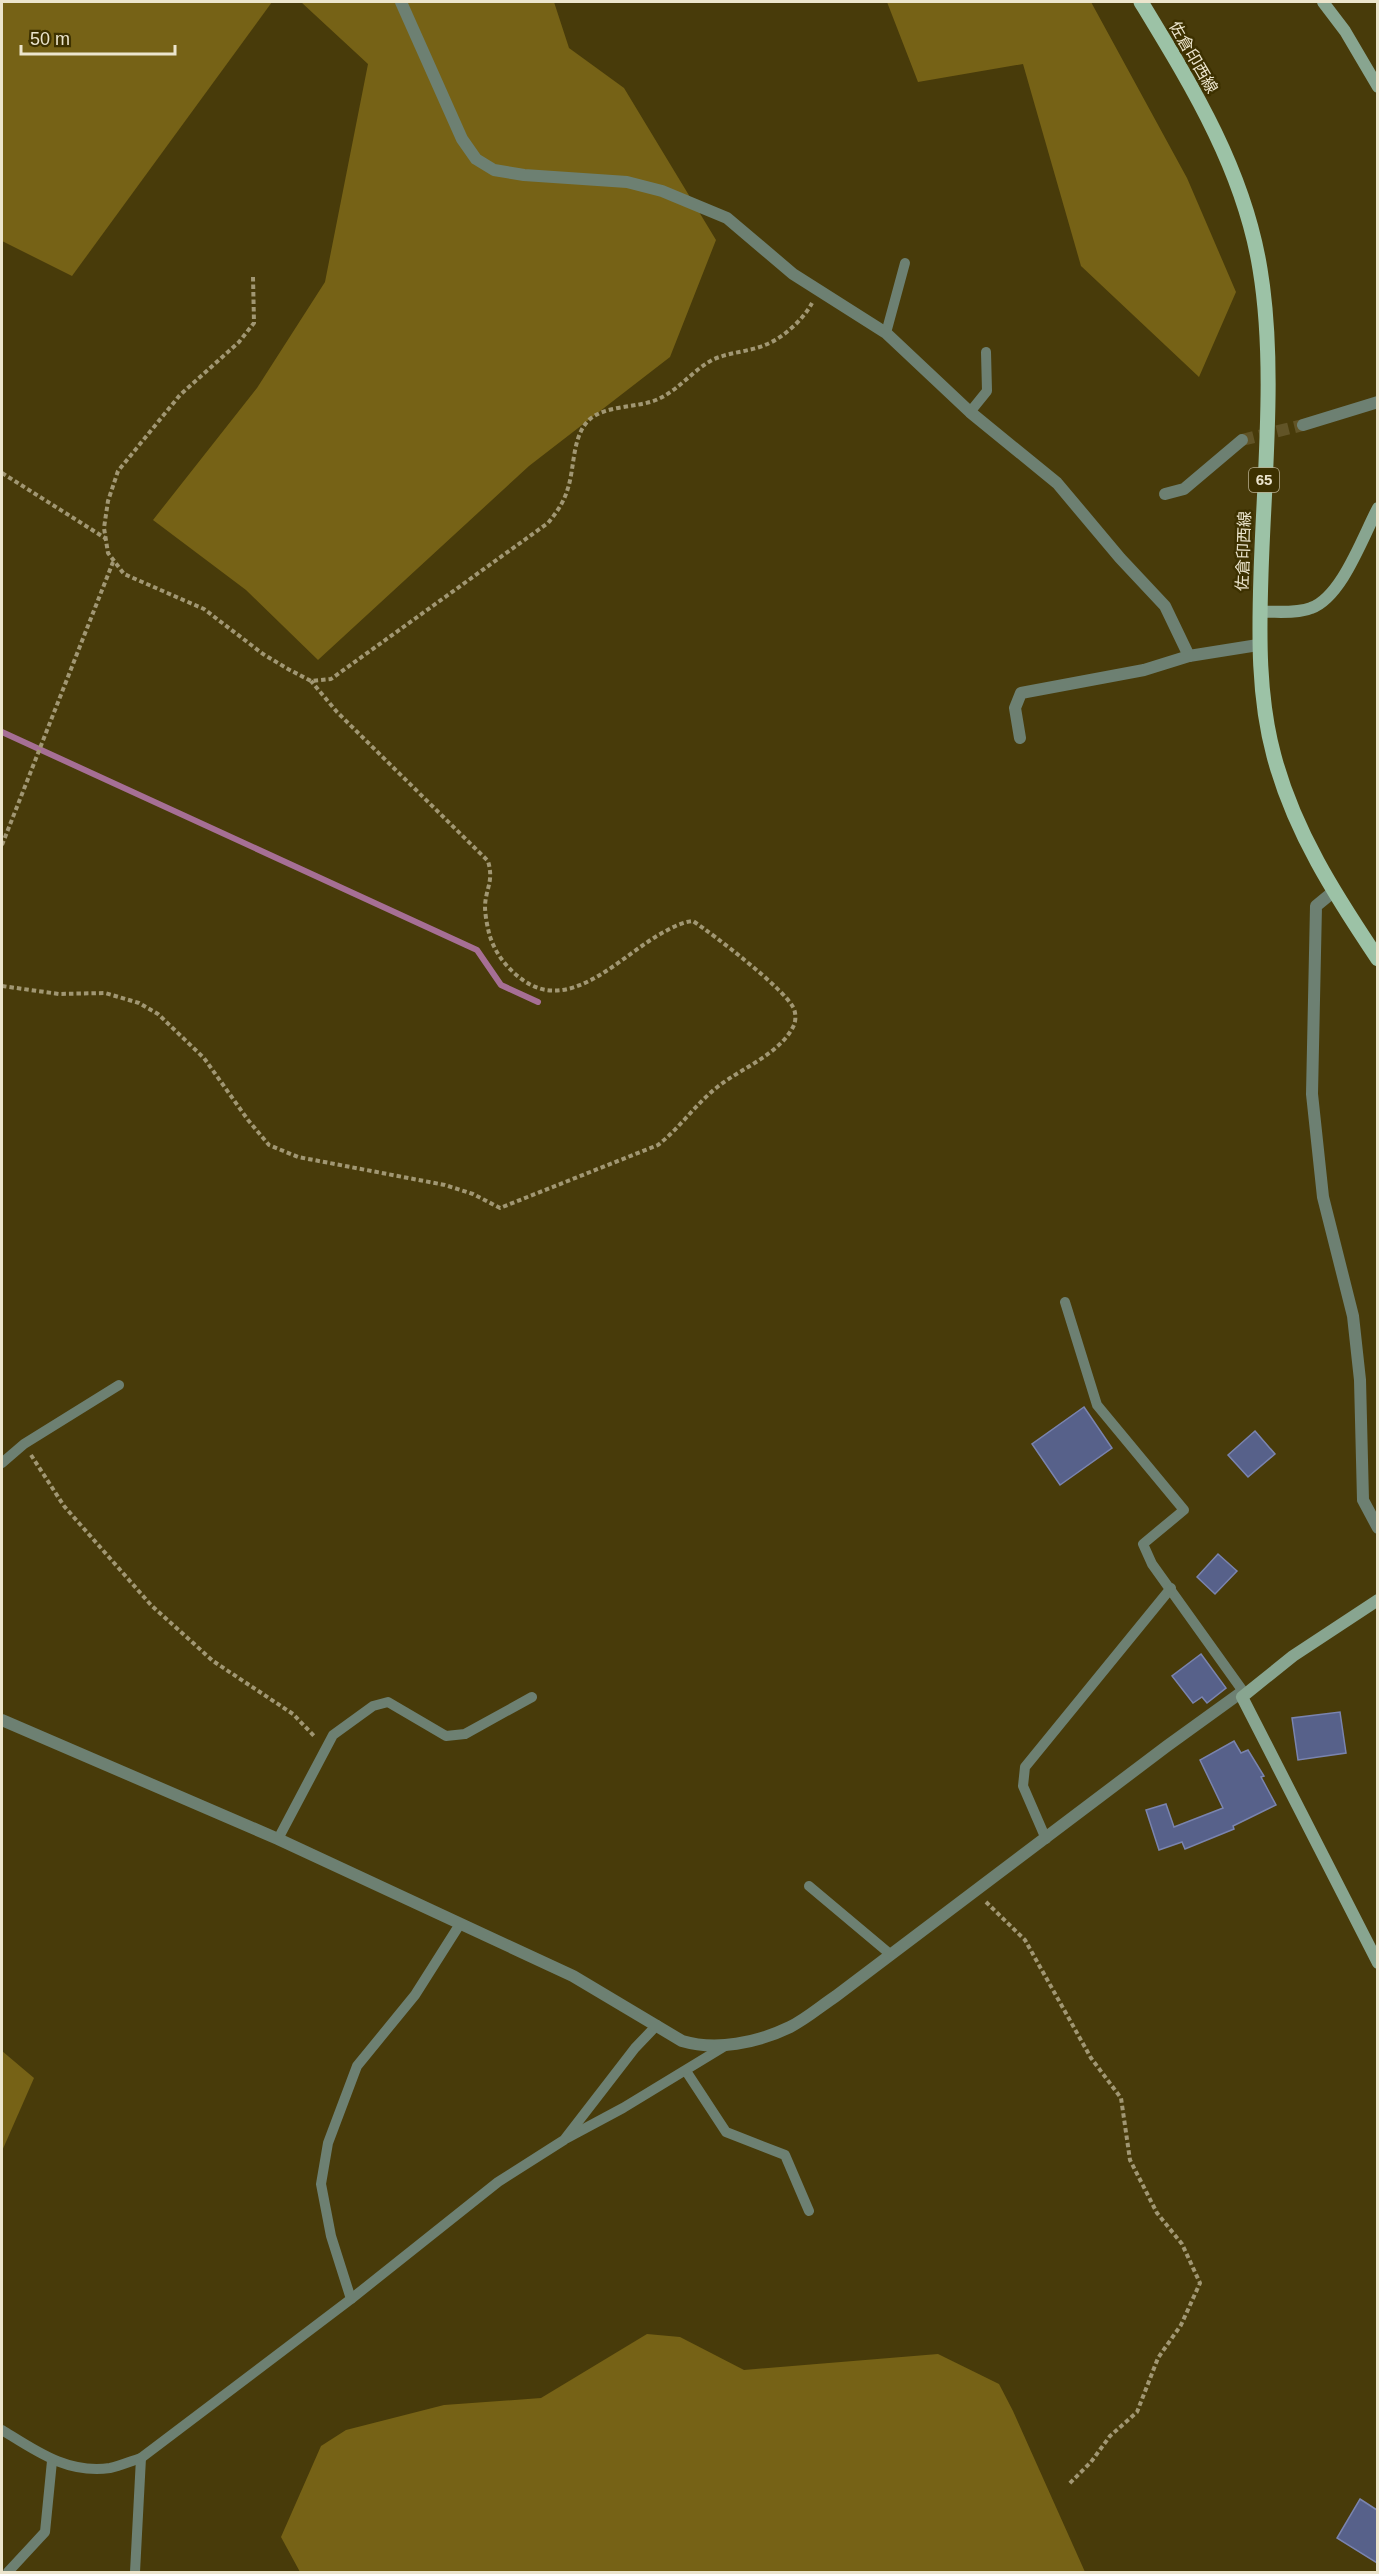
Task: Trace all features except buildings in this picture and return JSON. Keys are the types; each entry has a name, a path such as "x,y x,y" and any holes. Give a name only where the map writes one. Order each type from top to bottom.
{"main road":[{"name":"佐倉印西線","path":"1141,2 1192,86 1233,169 1252,225 1268,327 1258,645 1264,705 1274,755 1290,804 1310,849 1332,892 1377,959"}],"street":[{"path":"402,2 462,139 476,159 494,170 524,175 627,182 662,191 704,207 735,223 793,274 818,292 886,333 970,412 1058,483 1120,558 1165,606 1189,656"},
{"path":"1323,2 1345,31 1377,87"},
{"path":"1303,425 1377,402"},
{"path":"1165,494 1184,489 1242,440"},
{"path":"1259,612 1310,609 1323,602 1338,586 1377,508"},
{"path":"1020,738 1015,708 1021,693 1144,670 1189,656 1258,645"},
{"path":"1332,892 1316,906 1312,1094 1323,1197 1353,1316 1360,1380 1363,1500 1377,1528"},
{"path":"1243,1696 1293,1656 1377,1600"},
{"path":"2,1720 278,1839 573,1976 682,2041 701,2047 725,2046 753,2040 789,2027 836,1996 1167,1746 1239,1694 1243,1696"},
{"path":"1243,1696 1377,1963"}],"lane":[{"path":"886,333 905,263"},
{"path":"970,412 987,391 986,352"},
{"path":"1065,1302 1097,1405 1184,1510 1143,1544 1152,1564 1171,1588 1243,1696"},
{"path":"2,1463 24,1444 119,1385"},
{"path":"1046,1839 1023,1786 1025,1767 1171,1588"},
{"path":"278,1839 333,1735 374,1706 388,1702 446,1736 465,1734 531,1697"},
{"path":"809,1886 890,1954"},
{"path":"351,2299 331,2236 321,2184 328,2143 357,2066 415,1995 460,1924"},
{"path":"564,2140 635,2048 657,2025"},
{"path":"2,2430 52,2461 84,2467 110,2468 141,2458 351,2299 498,2182 564,2140 686,2071 725,2046"},
{"path":"686,2071 726,2132 785,2155 809,2211"},
{"path":"135,2572 141,2458"},
{"path":"8,2572 45,2532 52,2461"}],"path":[{"path":"2,987 59,994 105,993 140,1003 158,1014 204,1058 248,1120 269,1144 298,1157 445,1185 473,1194 500,1208 658,1145 677,1130 704,1097 751,1066 790,1031 795,1021 795,1008 779,990 693,921 685,921 653,938 603,973 574,987 554,993 530,985 514,974 496,952 489,933 485,905 492,874 488,861 337,712 311,681 263,654 204,609 124,574 113,562 108,553 104,528 108,501 118,471 180,395 239,342 254,323 253,277"},
{"path":"311,681 331,679 548,523 561,507 568,489 579,434 588,421 598,413 658,399 678,387 711,361 734,352 765,345 787,331 807,314 818,292"},
{"path":"2,473 106,538"},
{"path":"2,845 113,562"},
{"path":"24,1444 64,1506 151,1605 213,1661 293,1714 326,1750"},
{"path":"975,1891 1024,1940 1091,2058 1121,2098 1130,2160 1156,2213 1182,2244 1200,2283 1181,2325 1158,2358 1137,2412 1110,2436 1091,2462 1069,2484"}],"shaded area":[{"path":"2,2 272,2 72,276 2,241"},
{"path":"301,2 554,2 569,48 624,88 716,240 670,357 529,466 318,660 246,590 153,520 257,388 325,282 368,64"},
{"path":"887,2 1091,2 1187,178 1236,292 1199,377 1081,266 1023,64 918,82"},
{"path":"2,2051 34,2078 2,2151"},
{"path":"647,2334 680,2337 744,2370 938,2354 999,2384 1085,2572 300,2572 281,2537 321,2446 346,2430 444,2405 541,2398"}],"waterway":[{"path":"2,732 477,950 501,985 538,1002"}],"tunnel":[{"path":"1242,440 1303,425"}]}
